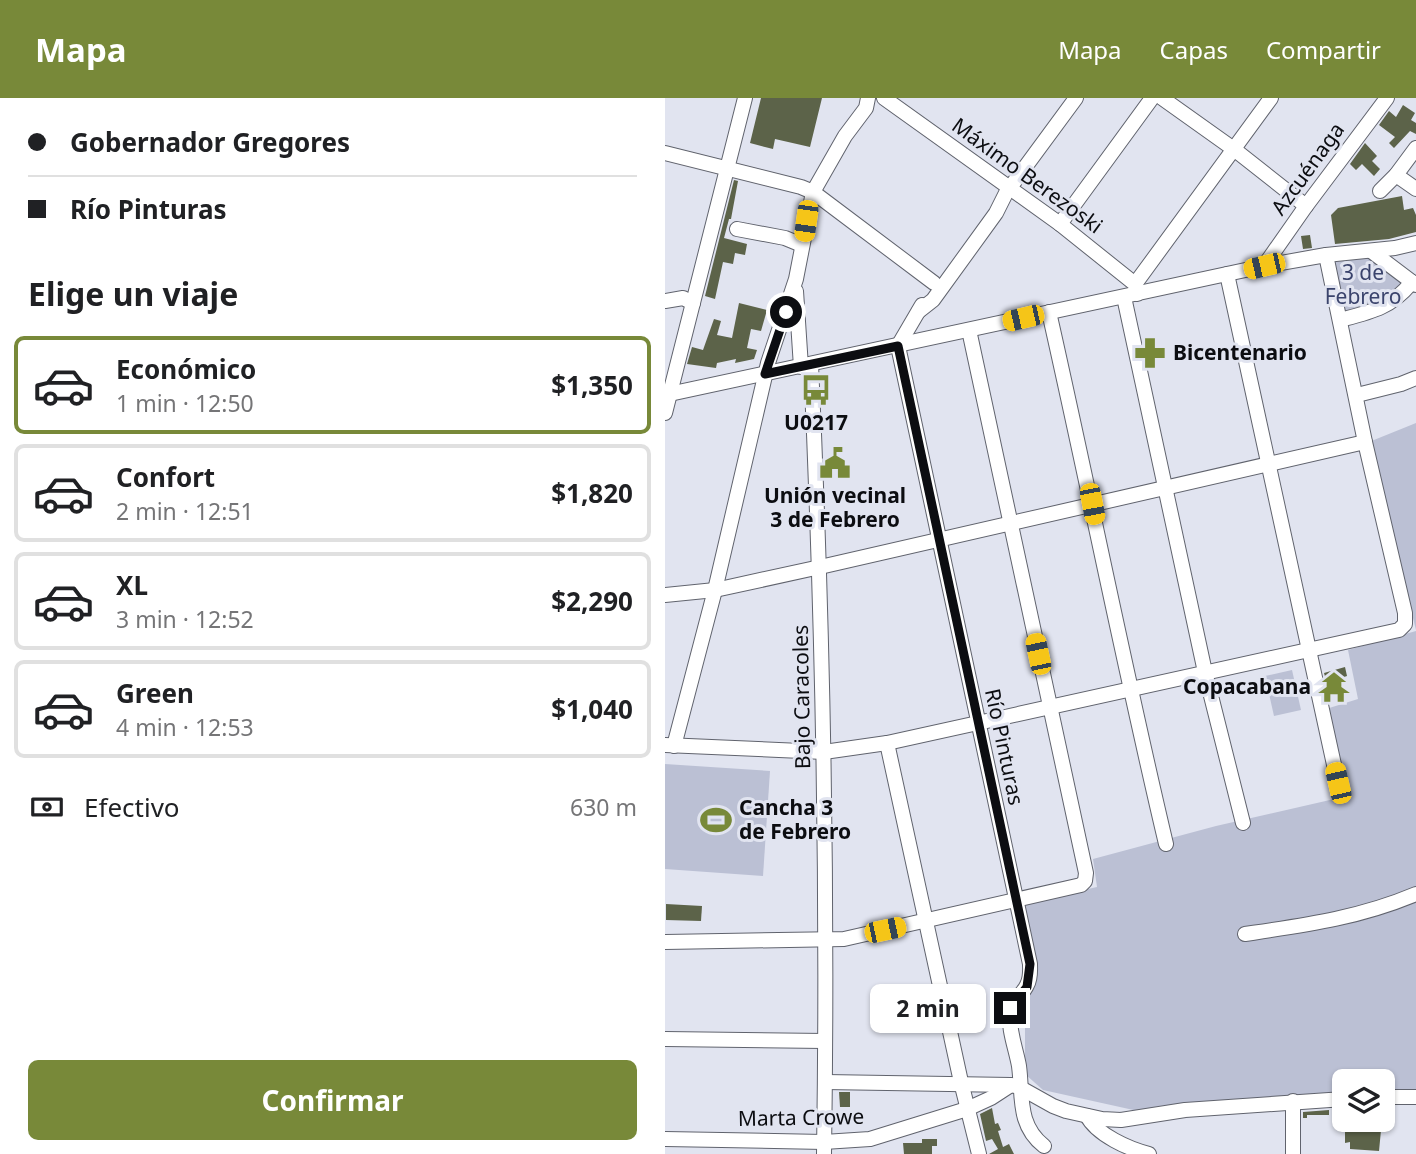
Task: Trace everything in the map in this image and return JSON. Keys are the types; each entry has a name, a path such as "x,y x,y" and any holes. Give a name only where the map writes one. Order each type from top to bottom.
{"street":[{"path":"665,413 667,395 745,98"},
{"path":"882,98 867,103 813,192 796,279 765,374 715,590 670,746 824,752 887,743 1399,630 1405,624 1405,613 1365,442 1326,255"},
{"name":"Máximo Berezoski","path":"882,98 1008,191 1060,224 1132,292"},
{"path":"919,311 933,300 1076,98"},
{"path":"1060,224 1152,98"},
{"path":"1162,98 1235,150 1306,206"},
{"path":"1243,823 1165,488 1132,292 1271,98"},
{"name":"Azcuénaga","path":"1264,266 1387,98"},
{"path":"1380,191 1416,148"},
{"path":"665,153 813,192 934,283"},
{"path":"1396,175 1416,190"},
{"path":"898,346 934,283 988,208 1008,191"},
{"path":"737,229 785,238 803,245"},
{"path":"667,395 969,331 1132,292 1326,255 1416,243"},
{"path":"1340,320 1384,307 1414,283 1371,251"},
{"path":"1227,274 1338,783"},
{"name":"Bajo Caracoles","path":"796,279 806,366 820,567 826,940 824,1148"},
{"path":"665,300 683,298 693,303"},
{"path":"1049,312 1092,504 1129,690 1165,844"},
{"path":"665,943 843,939 1016,901 1081,885 1085,881 1086,873 969,331"},
{"name":"Río Pinturas","path":"898,346 1030,964 1027,987 1014,1001 1009,1015 1019,1068 1015,1086 1031,1135 1044,1146"},
{"path":"1357,395 1401,384 1416,377"},
{"path":"665,595 715,590 1365,442"},
{"path":"887,743 979,1154"},
{"path":"1245,934 1331,922 1416,894"},
{"path":"665,1039 825,1041"},
{"path":"825,1082 961,1082 1015,1086 1053,1106 1087,1116 1121,1120 1185,1110 1332,1099"},
{"name":"Marta Crowe","path":"665,1139 824,1148 870,1139 967,1108 1015,1086"},
{"path":"1395,1097 1416,1097"},
{"path":"1293,1101 1293,1154"},
{"path":"1087,1116 1091,1125 1102,1132 1149,1154"}],"green space":[{"name":"3 de Febrero","path":"1369,258 1404,284 1395,295 1345,314 1334,262"},
{"path":"1416,423 1416,630 1369,442"},
{"path":"1416,631 1416,1090 1395,1091 1395,1069 1332,1069 1332,1093 1159,1106 1138,1111 1043,1090 1025,1074 1025,1006 1033,971 1024,903 1097,887 1093,859 1216,826 1343,797 1326,709 1358,699 1348,650"},
{"path":"1292,670 1301,710 1274,716 1265,676"},
{"name":"Cancha 3 de Febrero","path":"665,764 770,771 763,876 665,869"}],"building":[{"path":"761,98 822,98 810,147 775,139 773,149 750,143"},
{"path":"1403,105 1415,113 1411,120 1416,123 1416,134 1410,131 1394,148 1389,143 1395,137 1379,125 1389,111 1396,117"},
{"path":"1365,143 1377,156 1372,161 1380,169 1374,176 1362,164 1356,170 1350,164"},
{"path":"734,180 738,181 731,219 724,238 747,244 745,255 735,253 733,264 723,262 715,299 705,296"},
{"path":"1402,196 1404,210 1413,208 1416,215 1416,232 1389,239 1335,244 1331,215 1338,208"},
{"path":"1310,235 1312,248 1303,249 1301,236"},
{"path":"739,303 767,310 761,331 751,329 747,348 757,350 754,359 717,363 716,368 687,364 692,347 703,350 714,319 721,321 717,335 732,338"},
{"path":"1345,667 1347,676 1341,678 1346,694 1331,697 1324,673"},
{"path":"666,904 702,906 701,921 666,920"},
{"path":"839,1092 850,1092 850,1107 840,1107"},
{"path":"992,1108 995,1124 998,1123 1001,1130 998,1131 1003,1147 1009,1144 1014,1154 989,1154 998,1149 992,1139 986,1141 980,1114"},
{"path":"1329,1110 1329,1115 1307,1115 1307,1118 1303,1118 1303,1112"},
{"path":"1345,1132 1381,1132 1379,1151 1350,1149 1350,1142 1345,1143"},
{"path":"922,1139 937,1139 937,1146 932,1146 932,1154 904,1154 903,1143 922,1143"}],"place":[{"name":"Bicentenario","path":"1150,353"},
{"name":"U0217","path":"816,390"},
{"name":"Unión vecinal 3 de Febrero","path":"835,463"},
{"name":"Copacabana","path":"1334,687"},
{"name":"Cancha 3 de Febrero","path":"716,820"}],"route":[{"path":"786,312 765,374 898,346 1030,964 1027,987 1010,1008"}]}
